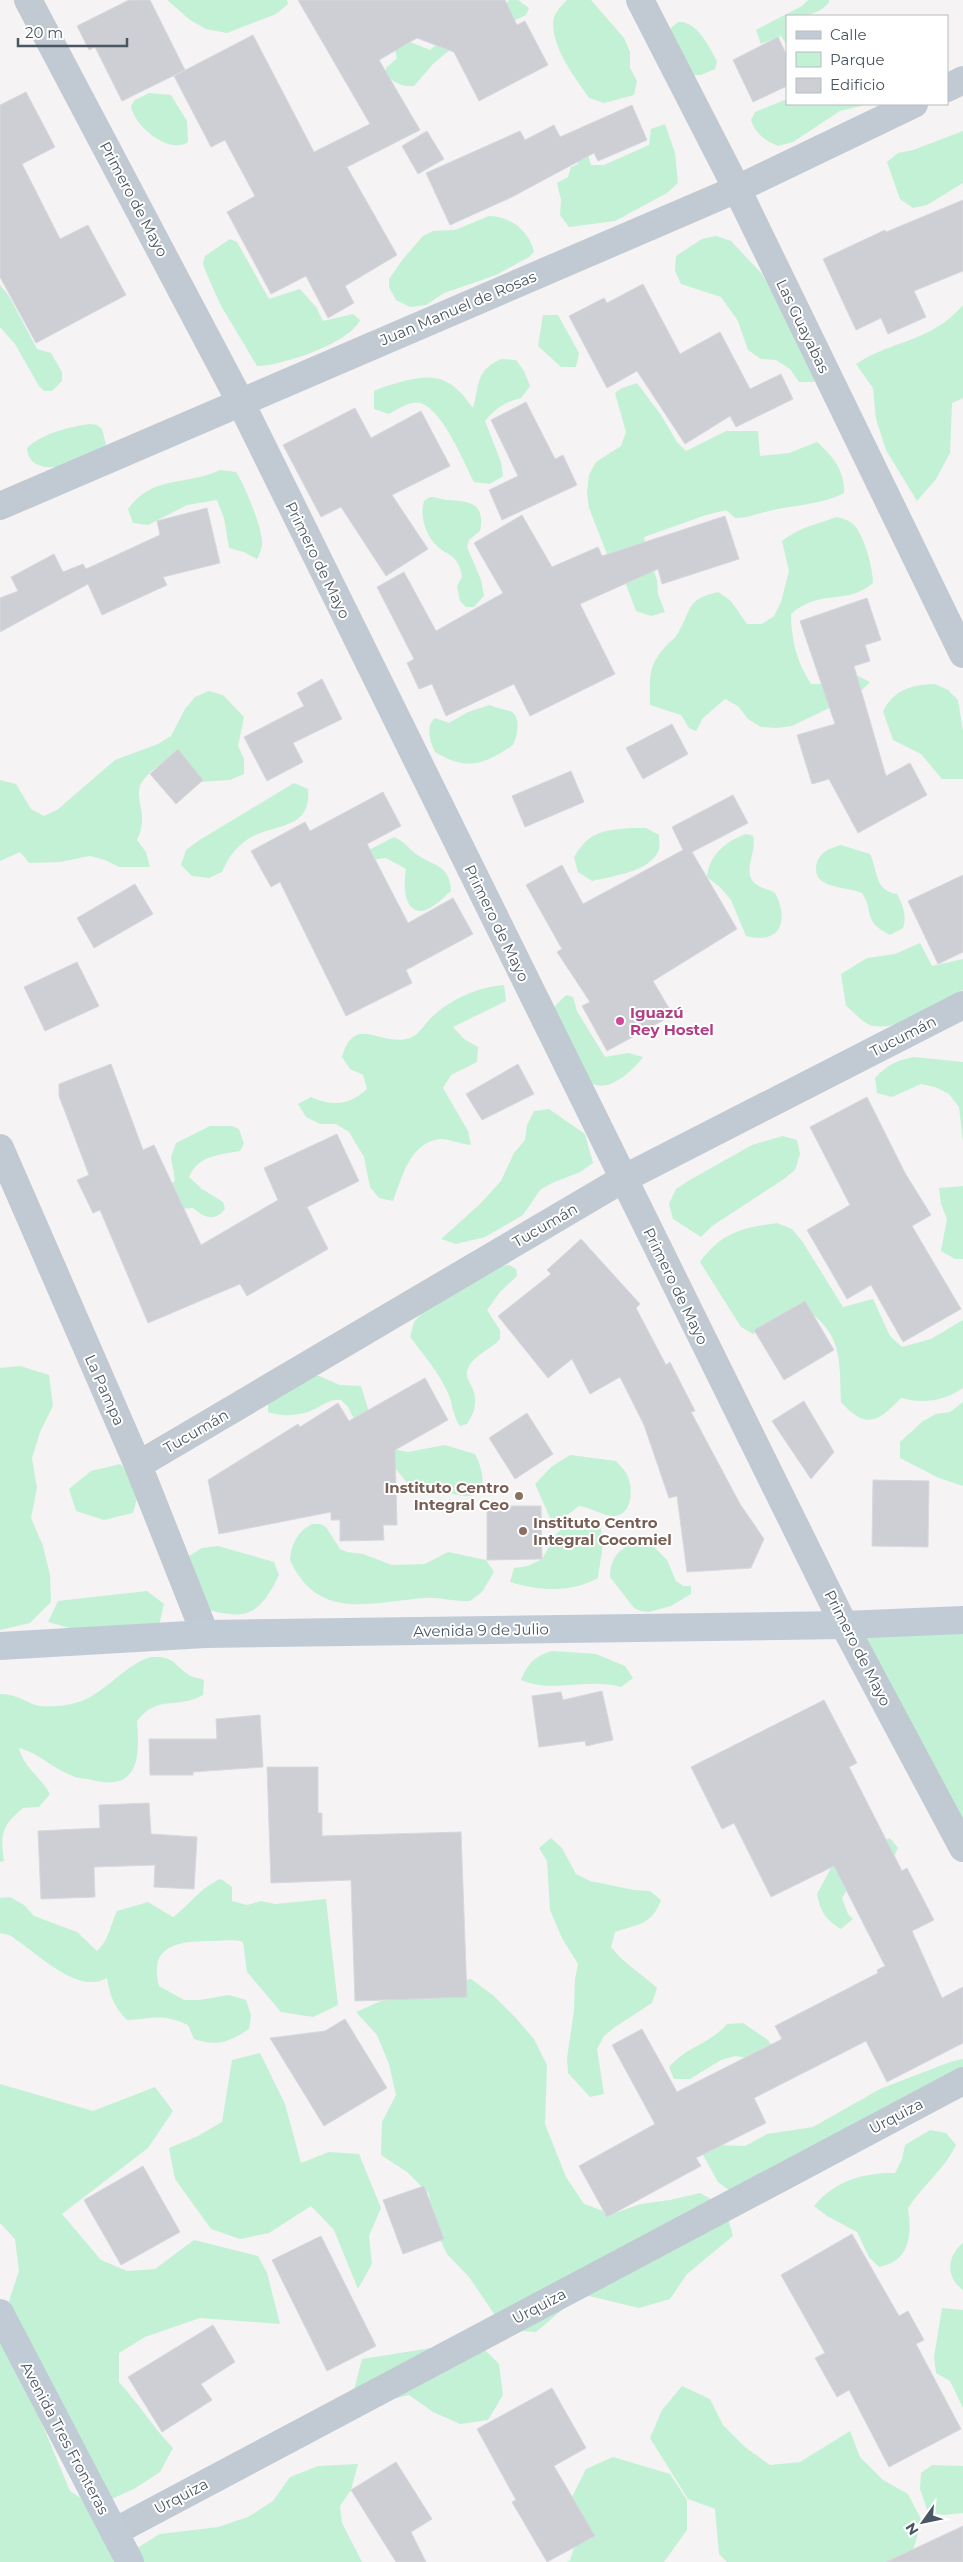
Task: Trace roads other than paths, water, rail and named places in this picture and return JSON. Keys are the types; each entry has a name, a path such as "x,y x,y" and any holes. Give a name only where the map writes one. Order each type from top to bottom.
{"main road":[{"name":"Avenida 9 de Julio","path":"0,1646 205,1634 844,1625 963,1620"},
{"name":"Avenida Tres Fronteras","path":"0,2313 130,2562"}],"street":[{"name":"Primero de Mayo","path":"28,0 240,401 844,1625 963,1848"},
{"name":"Las Guayabas","path":"640,0 737,189 963,654"},
{"path":"948,88 963,80"},
{"name":"Juan Manuel de Rosas","path":"0,506 240,401 737,189 912,105"},
{"name":"Tucumán","path":"138,1465 623,1179 963,1005"},
{"name":"La Pampa","path":"0,1148 138,1465 205,1634"},
{"name":"Urquiza","path":"114,2532 963,2081"}],"place":[{"name":"Iguazú Rey Hostel","path":"620,1021"},
{"name":"Instituto Centro Integral Ceo","path":"519,1496"},
{"name":"Instituto Centro Integral Cocomiel","path":"523,1531"}]}
